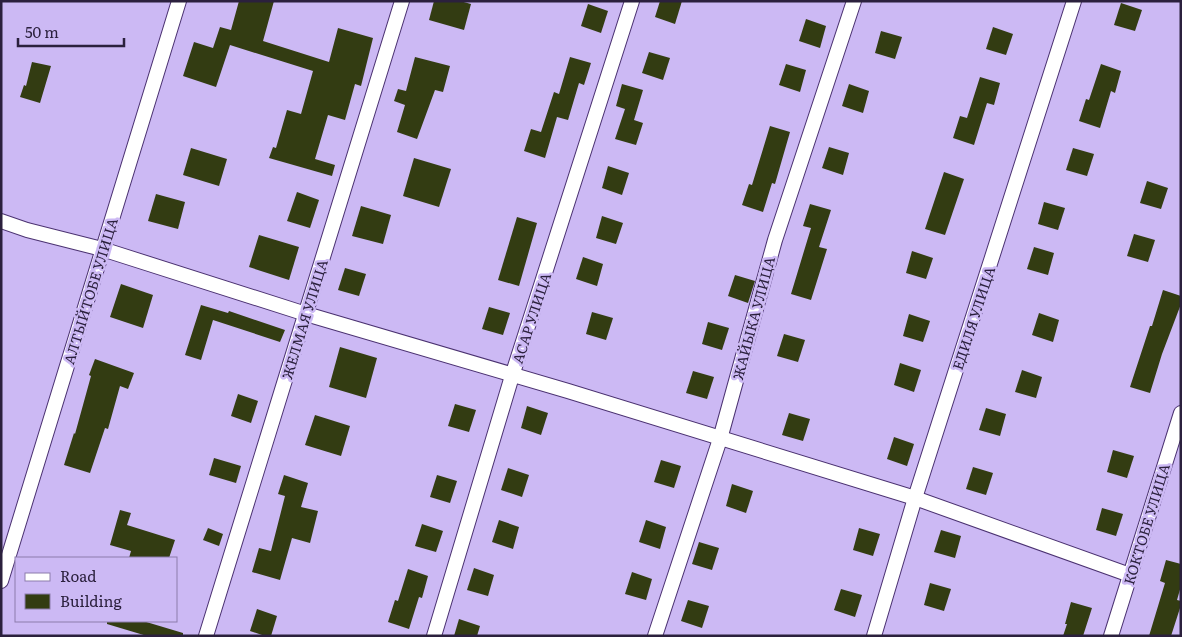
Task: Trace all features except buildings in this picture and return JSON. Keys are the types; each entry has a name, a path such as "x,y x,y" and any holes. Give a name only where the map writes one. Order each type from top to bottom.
{"street":[{"name":"АЛТЫЙТОБЕ УЛИЦА","path":"1,581 179,1"},
{"name":"ЖЕЛМАЯ УЛИЦА","path":"206,636 402,1"},
{"name":"АСАР УЛИЦА","path":"434,636 512,376 632,1"},
{"name":"ЖАЙЫКА УЛИЦА","path":"656,636 720,439 775,240 854,1"},
{"name":"ЕДИЛЯ УЛИЦА","path":"874,636 915,498 1074,1"},
{"path":"1,221 27,230 102,248 306,314 568,391 915,498 1130,574"},
{"name":"КОКТОБЕ УЛИЦА","path":"1110,636 1181,413"}]}
